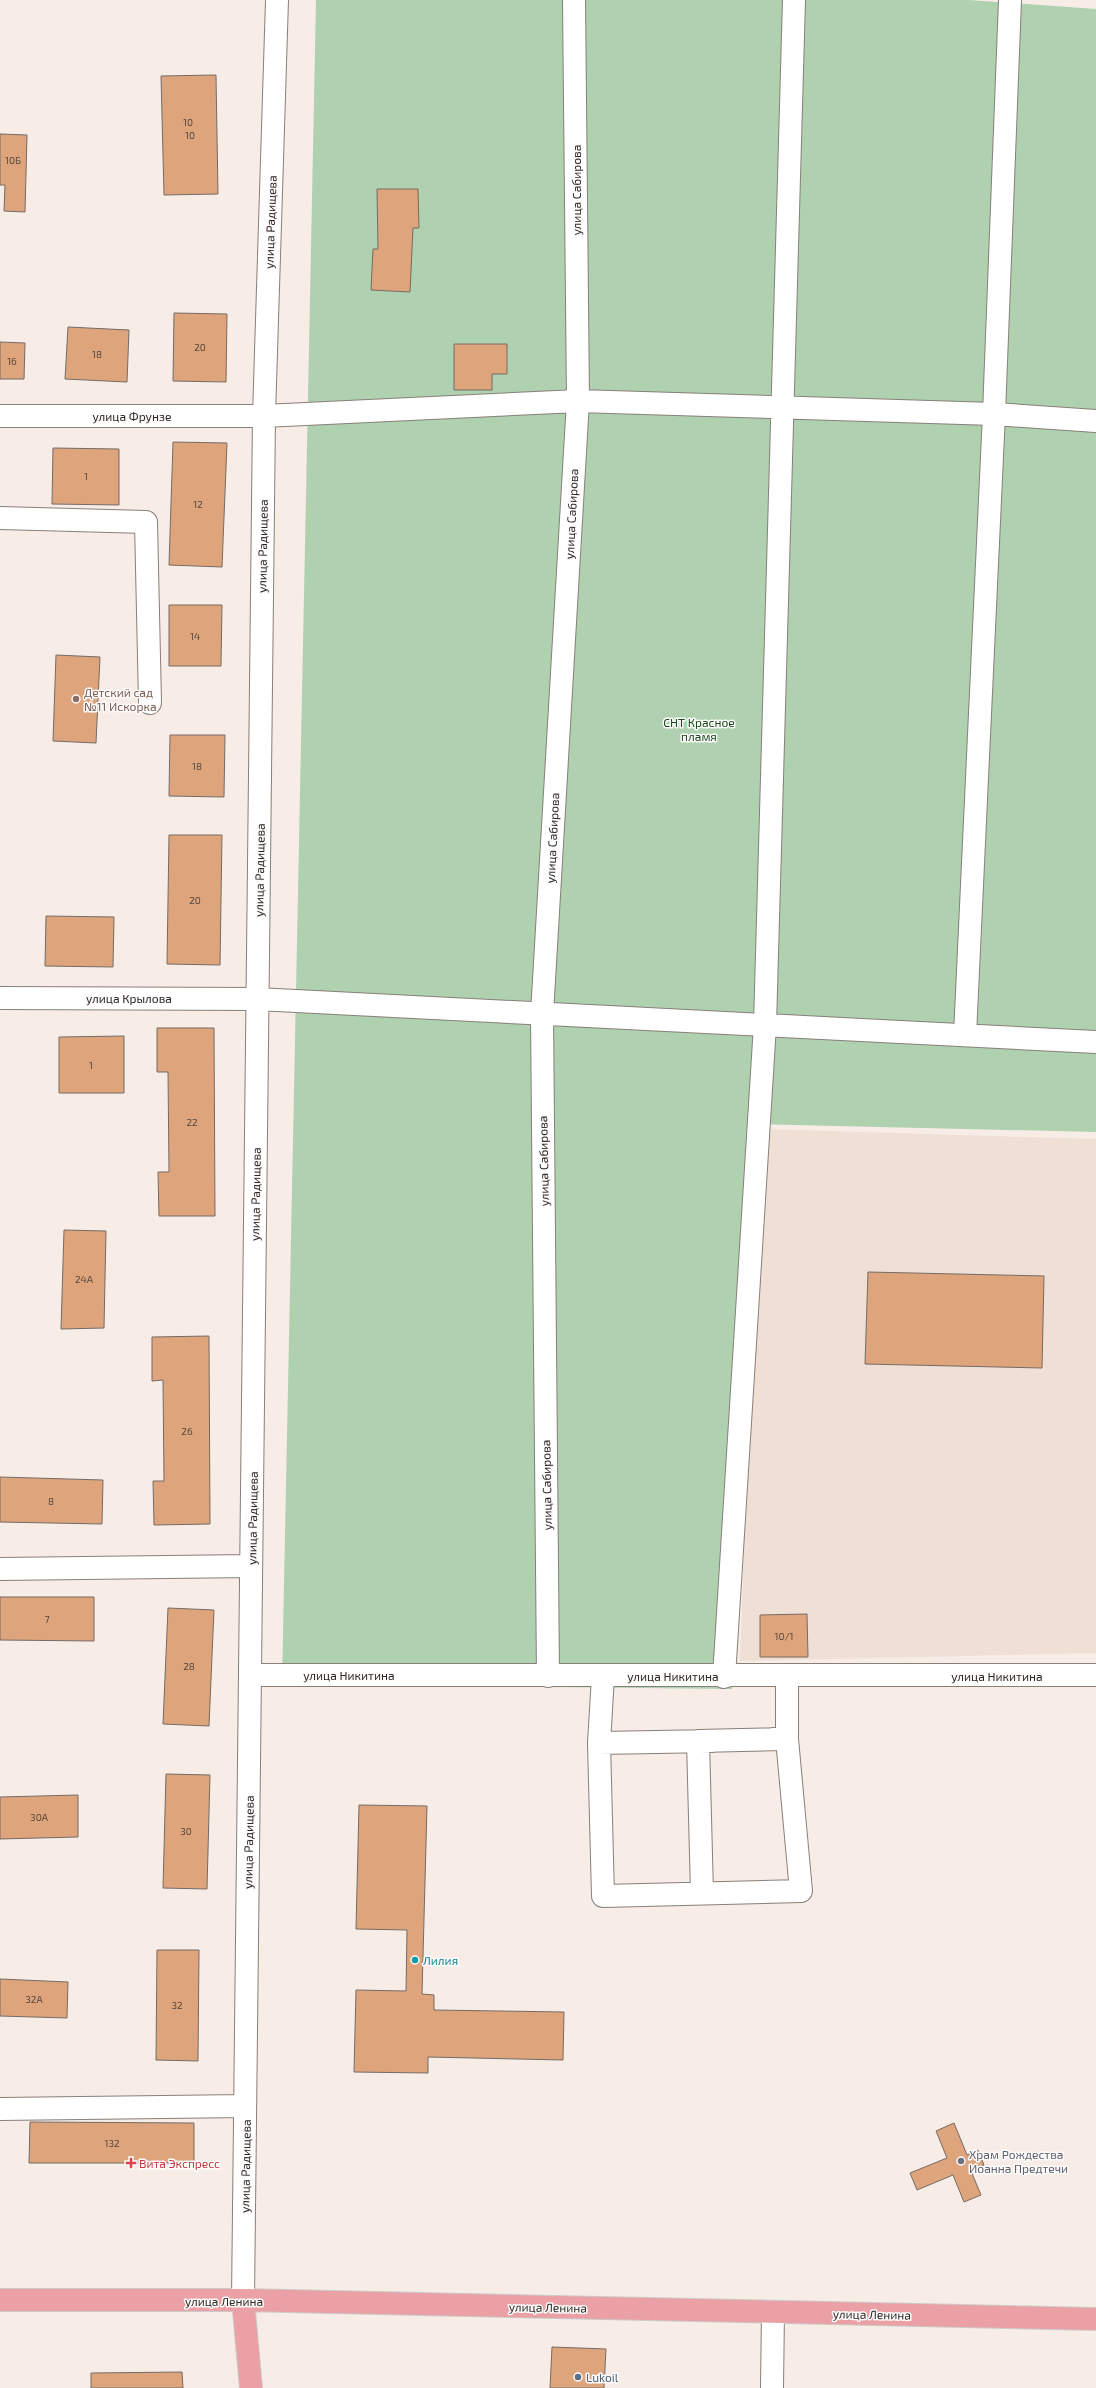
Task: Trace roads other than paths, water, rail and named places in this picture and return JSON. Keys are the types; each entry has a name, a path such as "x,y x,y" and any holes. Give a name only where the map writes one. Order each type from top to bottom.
{"main road":[{"name":"улица Ленина","path":"0,2300 243,2300 1096,2319"},
{"name":"улица Радищева","path":"243,2300 251,2388"}],"street":[{"name":"улица Радищева","path":"243,2300 264,416 276,0"},
{"name":"улица Сабирова","path":"548,1676 542,1014 578,401 574,0"},
{"path":"724,1677 765,1025 794,0"},
{"path":"966,1036 994,414 1010,0"},
{"name":"улица Фрунзе","path":"0,416 264,416 578,401 994,414 1096,420"},
{"path":"0,518 146,522 150,703"},
{"name":"улица Крылова","path":"0,998 257,999 1096,1042"},
{"path":"0,1568 251,1566"},
{"name":"улица Никитина","path":"250,1675 724,1677 1096,1675"},
{"path":"603,1676 599,1743 603,1896 801,1891 787,1739 787,1676"},
{"path":"599,1743 787,1739"},
{"path":"698,1741 702,1893"},
{"path":"0,2109 245,2106"},
{"path":"772,2388 773,2312"}],"place":[{"name":"Детский сад №11 Искорка","path":"76,699"},
{"name":"Лилия","path":"415,1960"},
{"name":"Храм Рождества Иоанна Предтечи","path":"961,2161"},
{"name":"Вита Экспресс","path":"131,2163"},
{"name":"Lukoil","path":"578,2377"}],"park label":[{"name":"СНТ Красное пламя","path":"699,729"}]}
